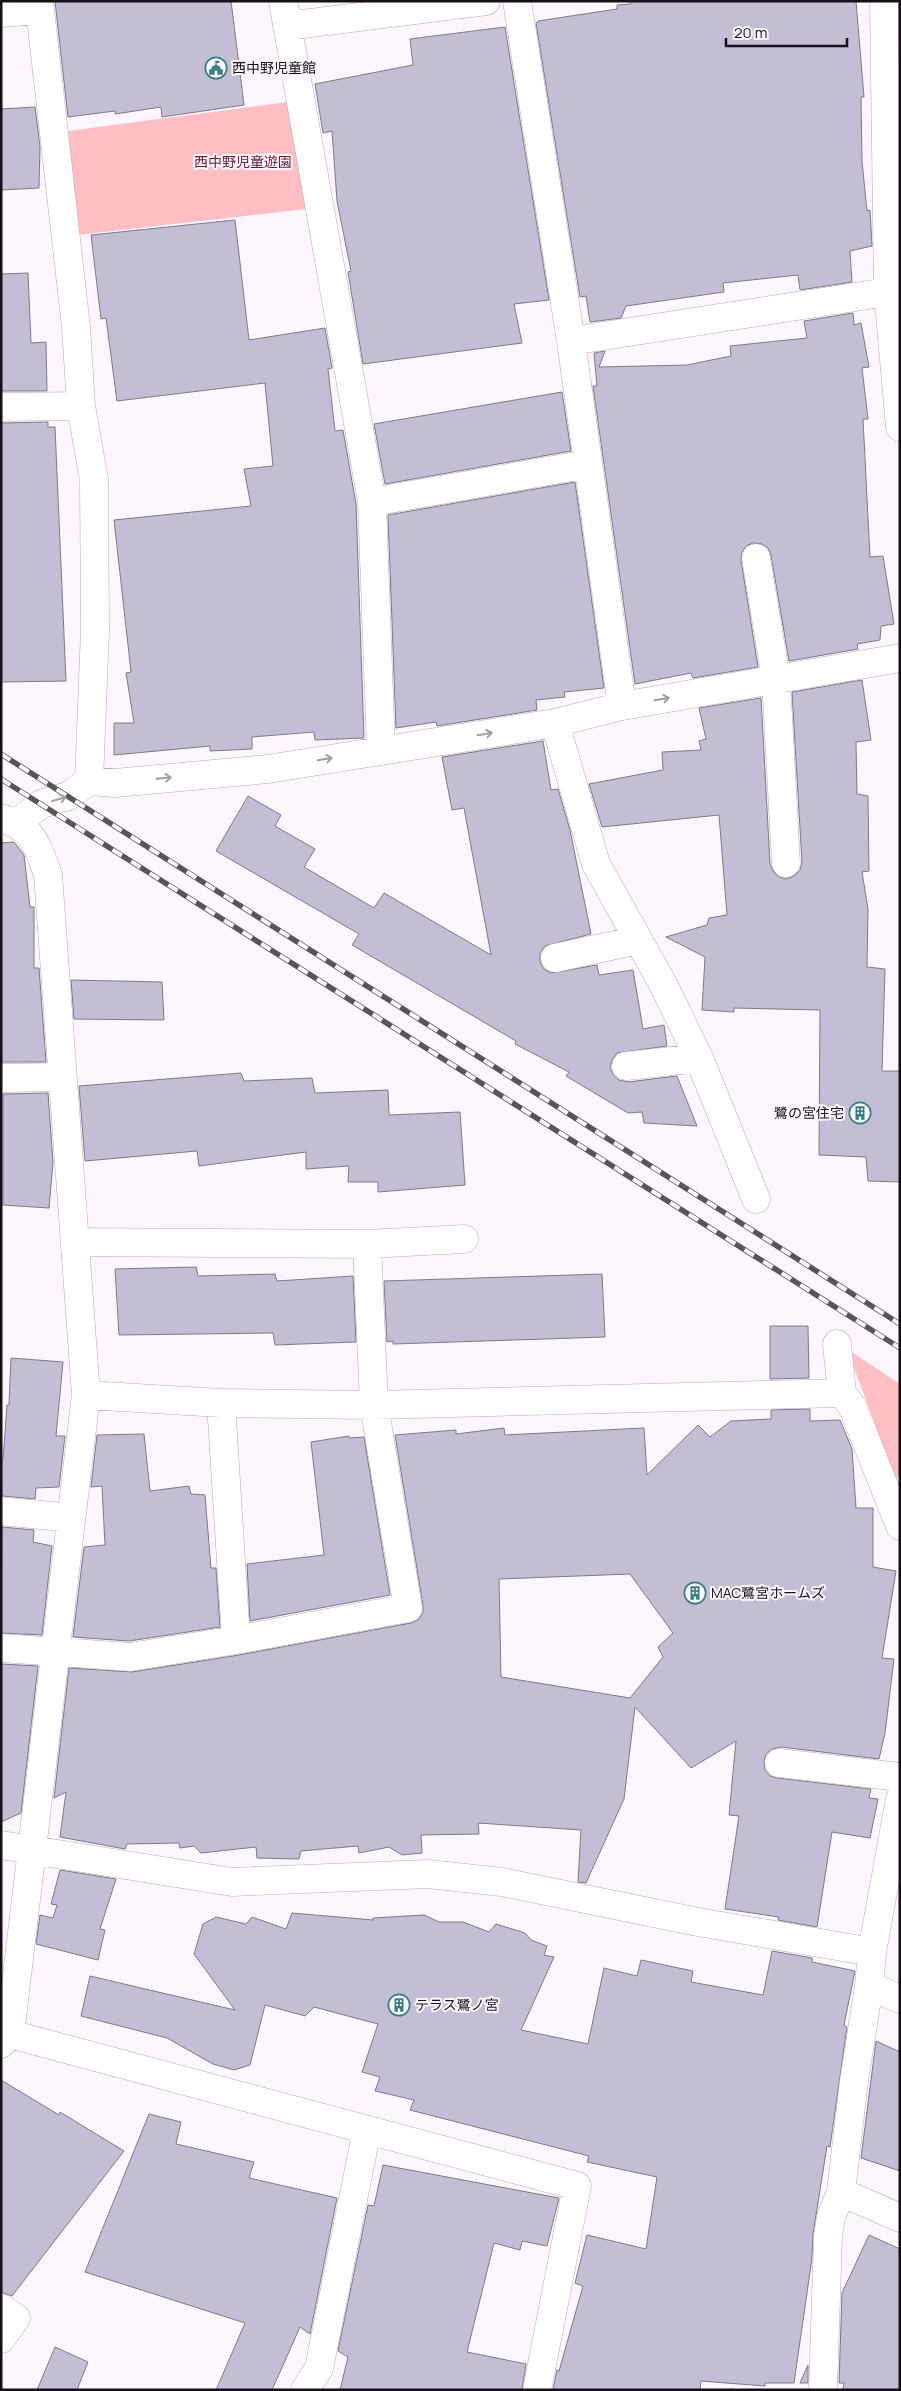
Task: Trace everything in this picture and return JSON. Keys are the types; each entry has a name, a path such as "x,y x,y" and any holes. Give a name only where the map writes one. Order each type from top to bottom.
{"street":[{"path":"381,750 372,502 285,14 486,1"},
{"path":"516,1 571,341 622,706"},
{"path":"884,1 900,427"},
{"path":"1,13 39,6 76,327 81,406 94,480 96,630 89,781"},
{"path":"571,341 894,291"},
{"path":"1,407 81,406"},
{"path":"372,502 588,464"},
{"path":"756,558 776,679 786,863"},
{"path":"537,2390 577,2186 367,2130 5,2039 32,1849 71,1518 77,1486 86,1395 62,1077 61,1028 48,875 35,840 9,820 41,804 68,796 89,781 115,782 268,769 555,723 622,706 900,658"},
{"path":"555,723 596,864 663,984 699,1058 756,1199"},
{"path":"555,958 638,940"},
{"path":"626,1066 699,1058"},
{"path":"1,1078 62,1077"},
{"path":"74,1242 368,1244 464,1239"},
{"path":"1,1648 130,1657 236,1640 408,1608 374,1405 368,1244"},
{"path":"837,1344 842,1393 853,1408 900,1526"},
{"path":"86,1395 221,1403 374,1405 842,1393"},
{"path":"221,1403 236,1640"},
{"path":"1,1510 71,1518"},
{"path":"780,1763 900,1777"},
{"path":"823,2390 828,2236 831,2218 841,2192 872,1952 900,1798"},
{"path":"1,1845 232,1882 428,1874 502,1882 698,1922 872,1952"},
{"path":"869,1986 900,1999"},
{"path":"305,2390 319,2368 367,2130"},
{"path":"841,2192 900,2218"},
{"path":"1,2308 16,2318 1,2339"}],"green space":[{"name":"西中野児童遊園","path":"288,102 306,209 77,235 68,131"},
{"path":"847,1349 900,1384 900,1472 896,1480"}],"building":[{"path":"55,1 231,1 244,105 162,117 161,107 115,114 115,111 68,117"},
{"path":"631,1 856,1 864,97 861,97 862,161 867,211 870,210 872,246 850,251 852,282 800,290 798,275 723,283 724,292 626,306 621,318 590,322 586,296 580,297 536,23 538,21 617,9 617,5 630,4"},
{"path":"505,27 549,300 514,304 522,343 363,364 348,272 351,271 337,201 332,131 323,133 315,84 413,65 410,39"},
{"path":"35,107 40,147 39,188 1,190 1,109"},
{"path":"235,220 249,340 325,328 332,368 328,369 335,431 343,430 356,504 364,738 315,740 314,732 252,737 252,749 210,751 210,746 114,755 114,723 134,723 126,673 131,672 114,520 251,506 244,469 273,466 265,383 117,401 106,318 101,319 91,235"},
{"path":"28,273 31,343 46,342 47,391 1,391 1,274"},
{"path":"853,313 854,325 861,323 869,367 862,368 868,419 863,419 870,557 883,556 894,624 881,626 880,640 857,644 858,649 789,661 771,555 768,548 762,544 753,543 746,546 742,552 741,560 758,667 693,678 691,673 635,684 593,386 597,386 594,353 605,351 599,367 687,365 731,356 730,346 807,338 804,321"},
{"path":"562,392 571,451 385,484 374,424"},
{"path":"48,422 48,427 55,427 66,681 1,682 1,423"},
{"path":"575,482 604,688 564,692 565,697 536,700 537,710 437,726 436,722 396,728 388,515"},
{"path":"862,680 871,740 856,742 857,794 868,796 869,871 862,872 868,909 867,967 885,969 882,1071 900,1071 900,1182 868,1181 866,1157 819,1155 820,1010 734,1008 734,1012 702,1010 705,957 666,937 707,925 709,918 727,915 719,815 602,827 589,784 663,770 662,752 701,750 699,741 706,739 699,708 761,698 770,864 773,871 779,877 786,879 794,876 800,870 802,862 792,692"},
{"path":"543,741 551,790 558,789 570,830 591,934 545,946 540,953 540,962 544,969 551,973 597,965 599,975 633,970 643,1029 664,1025 667,1046 617,1053 610,1067 613,1075 619,1080 628,1082 677,1076 697,1126 644,1123 642,1112 628,1113 566,1076 569,1072 515,1044 516,1041 352,945 359,934 216,851 248,796 281,815 275,826 315,849 304,867 374,908 384,893 491,955 464,808 452,810 442,757"},
{"path":"14,842 24,855 30,907 34,907 34,968 39,968 46,1062 3,1062 1,1060 1,843"},
{"path":"71,980 162,982 164,1020 74,1019"},
{"path":"241,1073 244,1081 312,1078 315,1093 388,1090 389,1115 460,1112 465,1185 378,1192 378,1182 348,1182 349,1166 306,1169 306,1152 199,1166 197,1151 85,1161 79,1086"},
{"path":"48,1093 53,1163 49,1208 3,1205 3,1094"},
{"path":"196,1267 198,1276 275,1274 277,1281 353,1276 356,1342 275,1345 273,1333 119,1335 115,1269"},
{"path":"602,1274 605,1337 393,1344 393,1341 387,1342 384,1281"},
{"path":"770,1326 808,1326 809,1378 770,1379"},
{"path":"11,1358 63,1362 56,1436 65,1436 59,1487 36,1488 35,1499 2,1496 1,1460 3,1460 7,1405 9,1405"},
{"path":"810,1409 810,1421 840,1420 852,1449 856,1508 873,1508 873,1567 896,1571 882,1658 894,1659 885,1733 879,1759 781,1747 772,1749 766,1754 764,1761 765,1770 770,1776 871,1789 869,1798 878,1799 870,1838 832,1832 817,1927 778,1920 779,1917 725,1909 739,1816 729,1815 736,1741 691,1768 635,1707 624,1799 586,1883 578,1882 581,1830 478,1823 479,1834 421,1835 422,1853 402,1855 389,1847 359,1853 358,1846 301,1851 299,1859 257,1858 256,1847 201,1853 194,1846 180,1848 179,1843 127,1844 125,1849 60,1837 66,1792 54,1798 69,1668 132,1672 239,1655 411,1623 418,1620 423,1613 423,1605 395,1435 456,1430 456,1434 504,1428 505,1435 644,1428 647,1475 698,1425 710,1437 731,1421 771,1419 771,1410","holes":["630,1574 673,1633 658,1647 663,1657 630,1698 501,1677 499,1579"]},
{"path":"144,1434 150,1491 189,1486 191,1494 205,1495 211,1568 216,1568 220,1627 129,1641 73,1637 84,1547 105,1545 102,1486 91,1487 97,1435"},
{"path":"349,1436 349,1438 364,1437 390,1595 250,1621 247,1564 324,1555 311,1442"},
{"path":"2,1527 34,1530 33,1542 52,1546 42,1635 1,1633"},
{"path":"1,1664 38,1666 21,1813 1,1822"},
{"path":"60,1870 116,1879 100,1929 105,1930 98,1960 36,1944 40,1915 53,1918 57,1905 51,1904"},
{"path":"292,1913 373,1920 373,1918 424,1915 439,1922 463,1922 489,1932 496,1924 525,1933 531,1940 547,1946 544,1955 554,1957 521,2030 588,2044 604,1968 637,1976 641,1960 693,1971 691,1982 763,1995 772,1951 812,1958 812,1962 855,1971 844,2025 847,2027 830,2147 827,2146 813,2234 812,2258 794,2383 765,2383 765,2386 701,2381 700,2390 553,2390 557,2370 559,2371 583,2286 575,2283 587,2235 646,2249 657,2177 587,2162 589,2156 410,2110 414,2100 375,2091 380,2077 362,2072 378,2024 314,2007 305,2016 265,2005 250,2065 234,2070 213,2064 167,2038 81,2016 90,1976 235,2010 194,1954 203,1924 216,1917 246,1924 252,1917 286,1929"},
{"path":"876,2041 900,2052 900,2171 861,2158"},
{"path":"1,2080 59,2115 60,2112 124,2151 12,2296 1,2292"},
{"path":"149,2114 181,2122 176,2144 254,2162 249,2178 337,2198 310,2334 300,2327 272,2390 216,2390 245,2323 85,2272"},
{"path":"383,2165 559,2198 547,2246 522,2241 520,2250 494,2243 467,2352 526,2364 522,2390 340,2390 348,2357 338,2351 368,2205 374,2206"},
{"path":"869,2235 900,2249 900,2390 843,2390 844,2383 839,2383 842,2293"},
{"path":"55,2347 88,2362 77,2390 37,2390"},
{"path":"808,2365 808,2383 800,2383"}],"railway":[{"path":"1,754 900,1324"},
{"path":"1,779 900,1348"}],"place":[{"name":"西中野児童館","path":"216,68"},
{"name":"鷺の宮住宅","path":"860,1113"},
{"name":"MAC鷺宮ホームズ","path":"695,1593"},
{"name":"テラス鷺ノ宮","path":"399,2005"}]}
